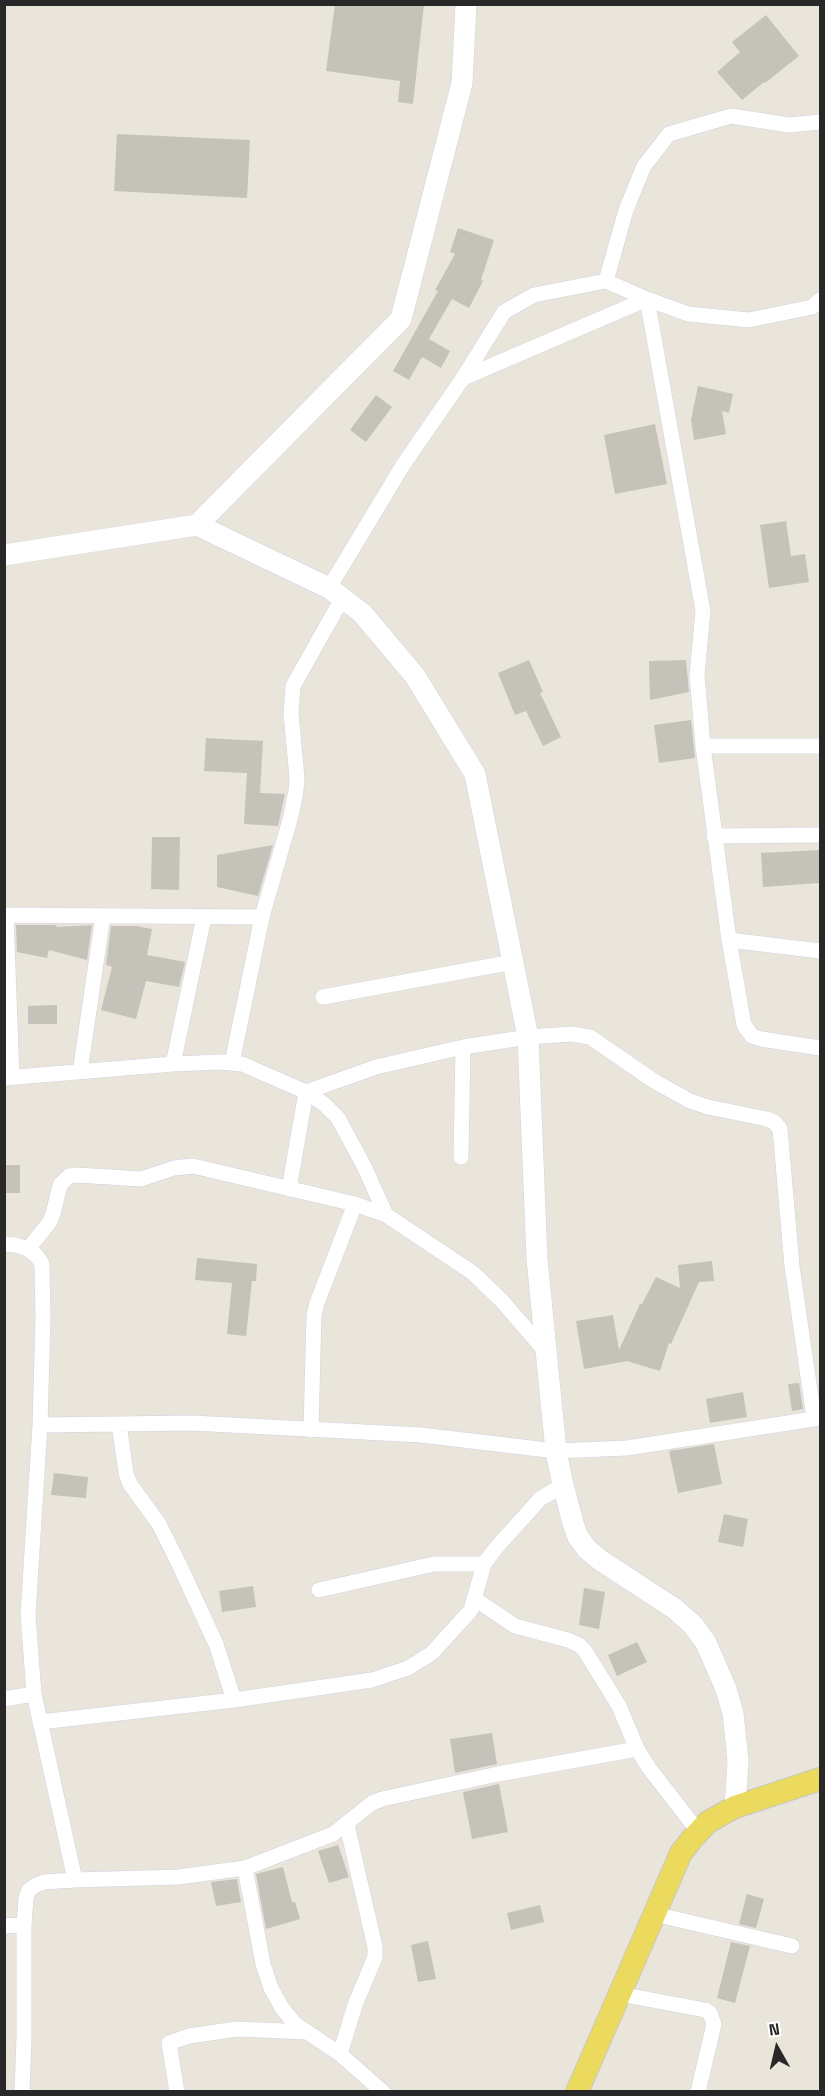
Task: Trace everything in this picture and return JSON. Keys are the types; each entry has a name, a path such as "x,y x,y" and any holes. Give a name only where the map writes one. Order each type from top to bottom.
{"main road":[{"path":"197,525 401,319 462,83 466,4"},
{"path":"4,555 197,525 336,593 362,613 415,676 475,774 528,1037 537,1259 556,1451 563,1485 578,1537 587,1550 675,1609 693,1625 706,1643 726,1689 733,1713 738,1761 735,1807"},
{"path":"577,2091 681,1853 698,1831 708,1822 735,1807 820,1779"}],"street":[{"path":"606,281 626,210 644,166 669,134 731,116 789,124 820,122"},
{"path":"232,1063 262,917 296,791 297,778 291,712 293,686 336,593 403,465 463,378 504,312 534,295 606,281 688,314 749,320 812,307 820,300"},
{"path":"463,378 647,299"},
{"path":"647,299 703,611 697,675 703,746 729,940 747,1031 752,1036 761,1039 820,1048"},
{"path":"703,746 820,746"},
{"path":"714,836 820,835"},
{"path":"262,917 5,915 8,1078 173,1064 242,1064 306,1092 324,1104 338,1118 364,1166 386,1215"},
{"path":"80,1072 103,916"},
{"path":"173,1064 204,916"},
{"path":"729,940 820,951"},
{"path":"323,997 513,962"},
{"path":"40,1425 192,1423 421,1435 556,1451 653,1445 817,1418 792,1266 780,1129 774,1122 690,1101 654,1081 590,1037 571,1034 528,1037 463,1047 376,1067 306,1092"},
{"path":"461,1157 463,1047"},
{"path":"290,1189 306,1092"},
{"path":"28,1249 49,1223 60,1185 69,1176 141,1179 174,1168 193,1166 355,1204 386,1215 473,1273 502,1301 546,1352"},
{"path":"311,1430 316,1303 355,1204"},
{"path":"4,1244 28,1249 37,1256 42,1264 40,1425 28,1615 34,1694 75,1880"},
{"path":"119,1424 126,1473 130,1484 159,1524 178,1562 216,1644 234,1700"},
{"path":"40,1722 234,1700 372,1680 408,1668 432,1653 471,1610 479,1575 495,1549 540,1499 563,1485"},
{"path":"319,1590 434,1564 484,1564"},
{"path":"475,1599 515,1626 579,1645 593,1662 619,1706 637,1749 649,1768 698,1831"},
{"path":"4,1699 34,1694"},
{"path":"22,2091 24,1925 26,1898 29,1890 36,1885 44,1882 75,1880 178,1877 245,1868 317,1842 346,1825 366,1808 382,1799 498,1774 637,1749"},
{"path":"340,2054 355,2006 375,1957 375,1947 346,1825"},
{"path":"245,1868 263,1964 271,1988 282,2008 295,2024 340,2054 383,2091"},
{"path":"654,1914 792,1946"},
{"path":"4,1926 24,1925"},
{"path":"620,1994 705,2010 710,2013 714,2024 698,2091"},
{"path":"177,2091 169,2043 189,2036 237,2029 308,2032"}],"building":[{"path":"335,4 424,4 413,104 398,102 400,81 326,71"},
{"path":"766,15 799,56 742,100 717,72 740,52 732,42"},
{"path":"117,134 250,140 247,198 114,191"},
{"path":"458,228 494,240 481,280 483,281 469,308 452,299 429,339 450,351 441,368 422,357 409,380 393,371 438,291 435,290 455,254 450,252"},
{"path":"698,386 733,394 729,413 722,411 726,434 694,440 691,420"},
{"path":"376,395 392,407 366,442 350,430"},
{"path":"655,424 667,484 615,494 604,435"},
{"path":"786,521 791,556 805,554 809,582 769,588 760,525"},
{"path":"529,660 543,692 540,693 561,737 543,746 526,711 515,715 498,673"},
{"path":"686,660 689,692 650,700 649,661"},
{"path":"691,720 695,758 659,763 654,725"},
{"path":"206,738 263,741 260,793 285,794 278,826 244,824 247,773 204,771"},
{"path":"152,837 180,837 179,890 151,889"},
{"path":"273,845 258,896 217,887 217,855"},
{"path":"820,850 820,883 763,887 761,853"},
{"path":"16,925 57,925 56,927 92,925 87,960 49,950 47,958 17,952"},
{"path":"111,926 136,926 152,929 147,955 185,962 179,987 146,981 136,1019 101,1010 112,967 106,965"},
{"path":"57,1005 57,1024 28,1024 28,1006"},
{"path":"4,1165 20,1165 20,1193 4,1193"},
{"path":"197,1258 257,1264 256,1281 252,1281 246,1336 227,1334 232,1283 195,1280"},
{"path":"712,1261 714,1281 699,1282 671,1344 669,1343 660,1371 627,1361 584,1369 576,1321 613,1315 619,1350 640,1304 656,1277 680,1288 678,1265"},
{"path":"799,1383 803,1409 792,1411 788,1384"},
{"path":"743,1392 747,1417 710,1423 706,1399"},
{"path":"714,1444 722,1484 678,1493 669,1451"},
{"path":"54,1473 88,1477 86,1498 51,1495"},
{"path":"724,1514 748,1519 743,1547 718,1542"},
{"path":"253,1586 256,1607 222,1612 219,1591"},
{"path":"584,1588 605,1592 599,1629 579,1625"},
{"path":"637,1642 647,1662 617,1676 608,1655"},
{"path":"492,1733 497,1764 455,1773 450,1739"},
{"path":"499,1784 508,1832 472,1839 463,1792"},
{"path":"338,1845 349,1877 329,1883 318,1851"},
{"path":"283,1867 292,1902 295,1902 300,1919 266,1929 256,1874"},
{"path":"237,1879 241,1902 216,1906 211,1882"},
{"path":"747,1894 764,1899 756,1928 739,1924"},
{"path":"540,1905 544,1922 511,1930 507,1913"},
{"path":"428,1941 436,1979 418,1982 411,1945"},
{"path":"731,1942 750,1946 735,2003 717,1998"}]}
